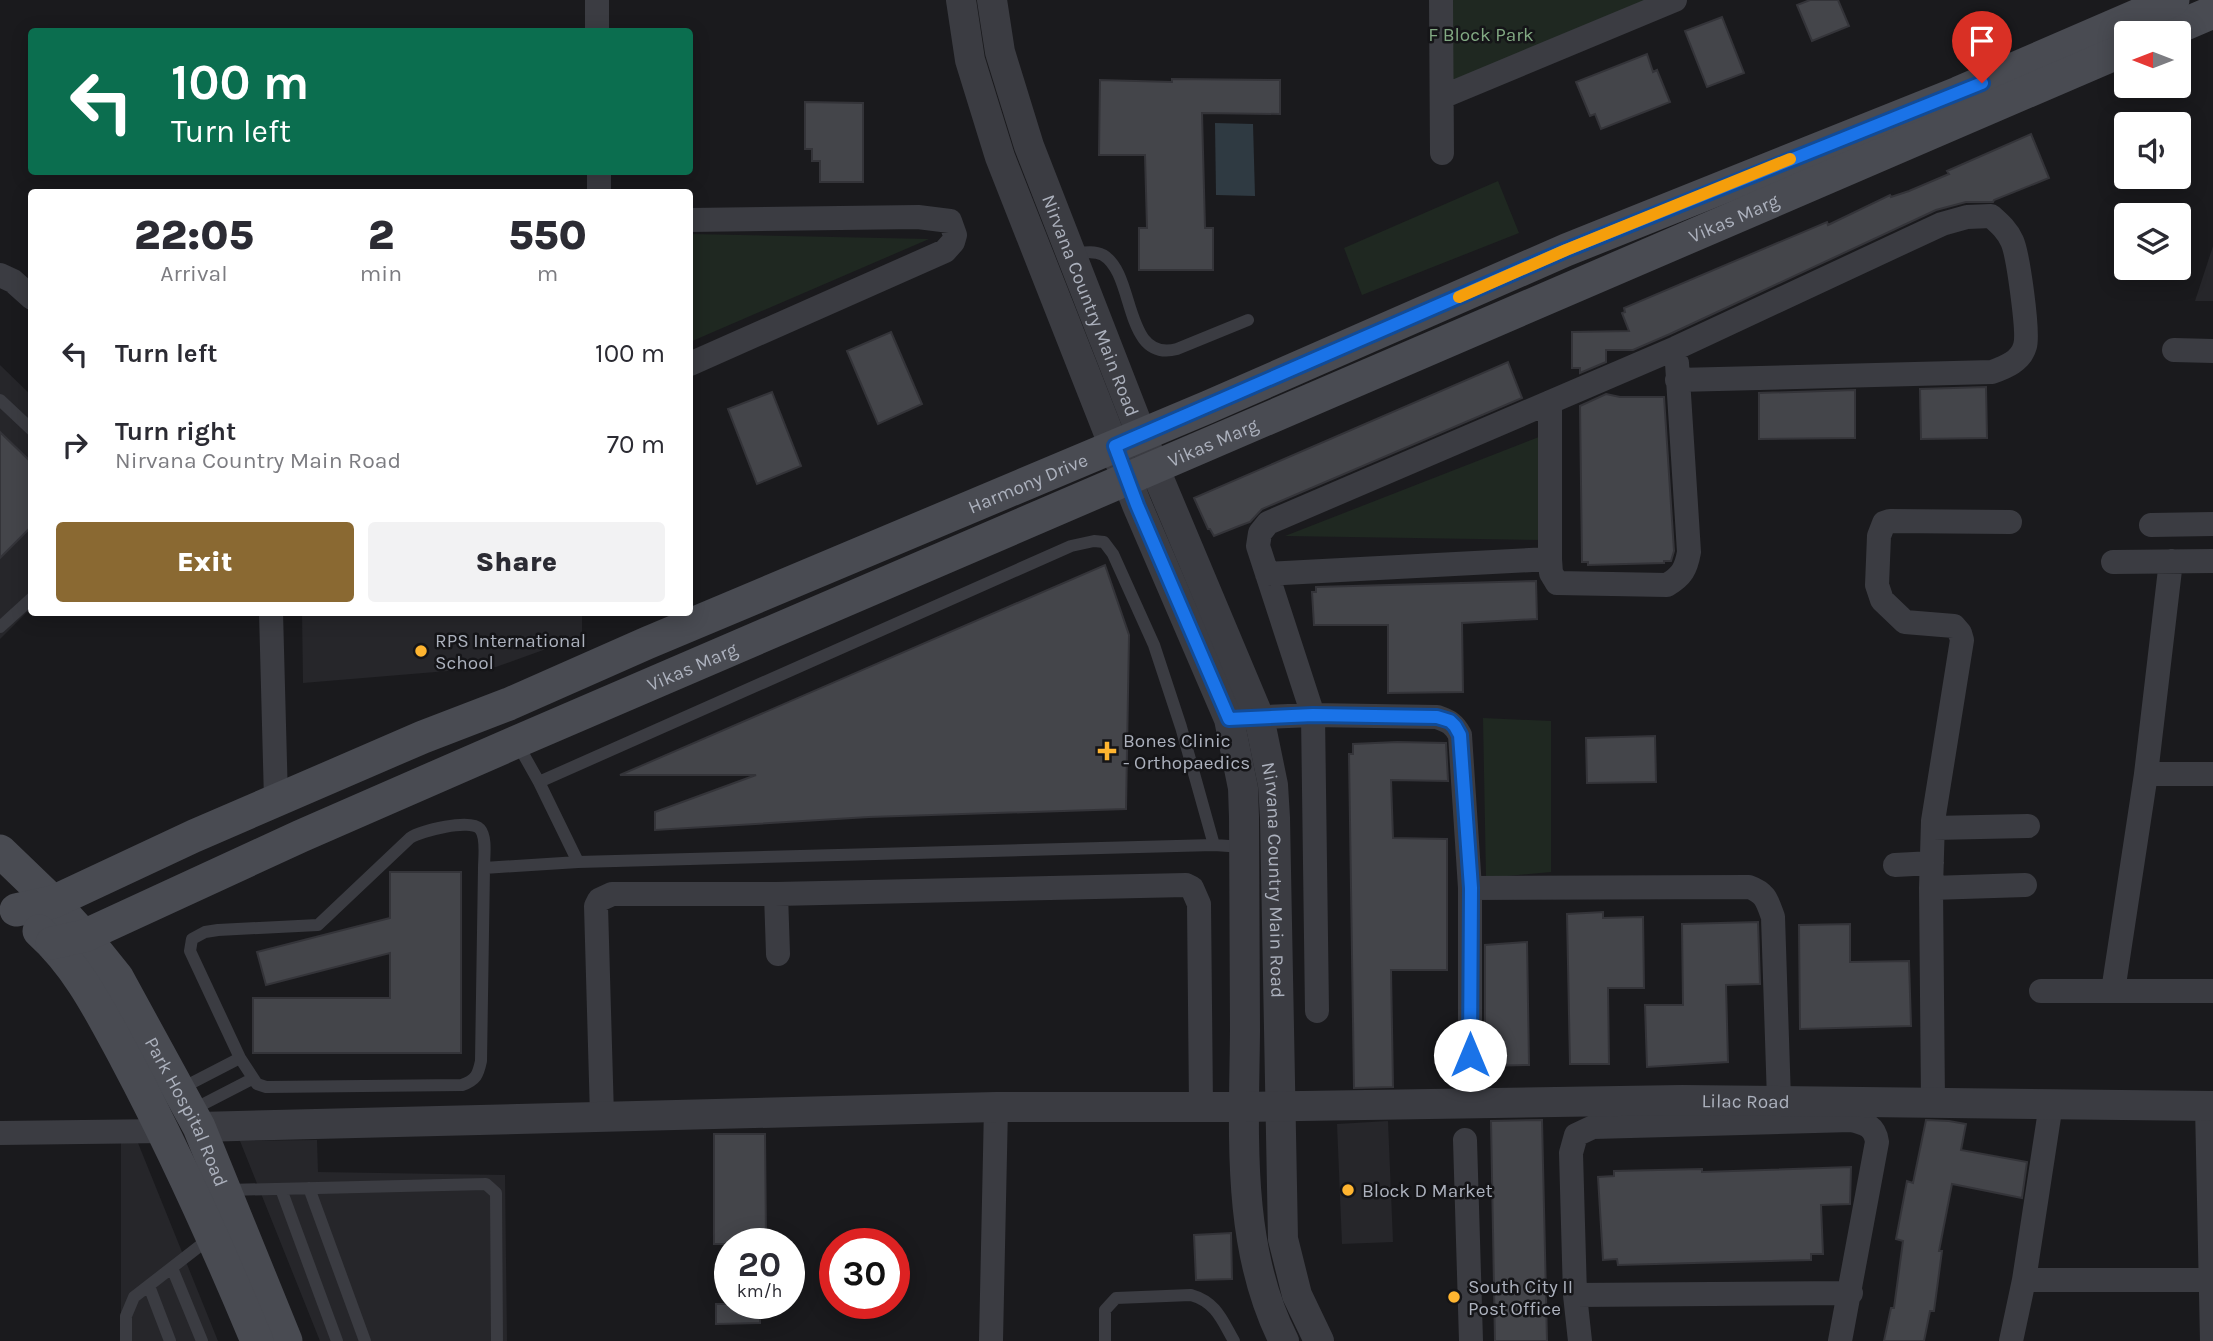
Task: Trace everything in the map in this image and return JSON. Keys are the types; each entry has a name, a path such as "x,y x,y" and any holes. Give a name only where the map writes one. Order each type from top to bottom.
{"main road":[{"name":"Harmony Drive","path":"8,902 53,902 276,800 773,592 1566,250 1958,93 2173,0"},
{"path":"2191,21 2213,12"},
{"name":"Vikas Marg","path":"52,943 85,936 301,836 516,742 2114,54"},
{"path":"773,592 787,626"},
{"path":"0,851 53,902"},
{"name":"Park Hospital Road","path":"8,902 52,943 183,1114 213,1236 257,1341"},
{"name":"Park Hospital Road","path":"53,902 85,936 117,977 183,1114 224,1191 286,1341"}],"street":[{"path":"597,0 597,28"},
{"name":"Nirvana Country Main Road","path":"961,0 970,60 1000,157 1129,440"},
{"name":"Nirvana Country Main Road","path":"992,0 1000,52 1014,104 1070,254 1129,440 1229,719 1242,788 1245,847 1244,1107 1247,1202 1252,1242 1269,1306 1284,1341"},
{"path":"1441,0 1442,153"},
{"path":"1441,97 1675,0"},
{"path":"1317,1011 1313,715 1258,546 1260,533 1268,523 1676,348 1942,224 1967,217 1991,216 2005,228 2014,244 2026,329 2025,347 2012,365 1992,372 1677,380"},
{"path":"693,219 918,217 950,222 956,235 945,250 693,363"},
{"path":"0,275 13,281 28,294"},
{"path":"1550,402 1550,559 1551,573 1557,583 1667,585 1678,579 1686,569 1689,552 1676,348"},
{"path":"2175,351 2213,351"},
{"name":"Nirvana Country Main Road","path":"1141,474 1259,716 1273,785 1275,818 1283,1239 1297,1295 1319,1341"},
{"path":"1933,1101 1933,828 1962,640 1961,633 1954,626 1905,622 1882,600 1877,585 1881,528 1884,523 1896,520 2010,522"},
{"path":"2151,525 2213,524"},
{"path":"1267,574 1550,559"},
{"path":"2113,991 2146,774 2171,561"},
{"path":"2113,562 2213,561"},
{"path":"271,616 276,800"},
{"path":"1229,719 1313,715 1437,717 1455,726 1460,735 1471,888 1470,1055"},
{"path":"2146,774 2213,774"},
{"path":"1933,828 2028,826"},
{"path":"1895,865 1932,863"},
{"path":"602,1116 596,906 599,900 612,894 776,894 1186,885 1192,888 1199,904 1201,1106"},
{"path":"1931,888 2025,885"},
{"path":"1471,888 1749,887 1760,891 1773,917 1779,1100"},
{"path":"776,894 778,954"},
{"path":"2041,991 2213,991"},
{"name":"Lilac Road","path":"183,1114 602,1116 996,1107 1244,1107 1779,1100 2210,1106"},
{"path":"2011,1341 2024,1280 2051,1104"},
{"path":"2210,1106 2212,1341"},
{"path":"991,1341 996,1107"},
{"path":"0,1133 183,1114"},
{"path":"1580,1341 1575,1295 1571,1153 1576,1135 1586,1129 1851,1119 1871,1127 1876,1133 1877,1142 1840,1341"},
{"path":"1465,1140 1471,1341"},
{"path":"2024,1280 2211,1280"},
{"path":"1575,1295 1851,1293"}],"lane":[{"path":"1070,254 1094,252 1108,259 1121,281 1141,333 1157,351 1177,349 1248,320"},
{"path":"0,400 28,426"},
{"path":"539,782 1071,546 1094,541 1104,542 1113,554 1154,645 1181,727 1214,845"},
{"path":"0,627 28,602"},
{"path":"516,742 578,862"},
{"path":"476,826 483,836 484,868 481,1062 478,1075 473,1081 462,1084 266,1087 252,1079 240,1058 190,951 192,939 205,932 218,930 318,925 410,838 429,829 476,826"},
{"path":"484,868 578,862 1214,845 1245,847"},
{"path":"183,1114 240,1058"},
{"path":"183,1114 252,1079"},
{"path":"224,1191 486,1184 496,1193 498,1341"},
{"path":"309,1188 365,1341"},
{"path":"281,1189 337,1341"},
{"path":"126,1341 128,1308 134,1297 213,1236"},
{"path":"172,1268 202,1341"},
{"path":"149,1286 170,1341"},
{"path":"1105,1341 1105,1310 1116,1298 1191,1296 1203,1298 1212,1305 1234,1341"}],"shaded area":[{"path":"1215,123 1253,124 1255,196 1216,195"},
{"path":"2213,246 2213,301 2195,301"},
{"path":"0,365 28,392 28,611 0,639"},
{"name":"RPS International School","path":"302,616 582,616 582,636 496,667 303,683"},
{"name":"Block D Market","path":"1388,1121 1393,1242 1342,1244 1337,1124"},
{"path":"317,1140 318,1172 505,1175 507,1341 320,1341 240,1141"},
{"path":"121,1143 138,1143 218,1341 121,1341"}],"green space":[{"name":"F Block Park","path":"1447,0 1654,0 1448,84"},
{"path":"1498,181 1519,233 1362,295 1344,248"},
{"path":"693,234 929,239 693,341"},
{"path":"1544,435 1543,540 1285,536"},
{"path":"1483,718 1551,721 1551,872 1486,878"}],"building":[{"path":"1810,0 1838,0 1849,26 1812,41 1797,5"},
{"path":"1722,17 1744,73 1707,87 1685,31"},
{"path":"1647,54 1653,72 1657,70 1670,102 1601,129 1595,114 1590,116 1576,82"},
{"path":"1172,79 1280,80 1280,114 1202,113 1205,228 1213,228 1213,270 1139,270 1139,228 1147,228 1145,155 1099,155 1100,80 1172,82"},
{"path":"805,102 863,103 863,182 820,182 820,161 812,161 812,149 805,149"},
{"path":"2031,134 2049,178 1993,202 1966,202 1936,210 1633,350 1606,350 1606,362 1580,373 1580,368 1572,368 1572,332 1629,331 1622,313 1625,312 1624,308 1827,222 1828,225 1890,195 1891,197 1909,191 1949,174 1947,171"},
{"path":"891,332 922,404 878,424 847,351"},
{"path":"1508,362 1522,398 1262,509 1250,522 1214,536 1208,529 1194,498"},
{"path":"1986,387 1987,438 1921,439 1920,389"},
{"path":"1855,390 1855,438 1759,439 1759,393"},
{"path":"772,392 801,466 757,484 728,409"},
{"path":"1606,394 1620,397 1664,397 1674,551 1671,561 1588,565 1588,562 1582,562 1580,406"},
{"path":"0,432 28,459 28,530 0,558"},
{"path":"1105,565 1129,635 1126,809 869,817 655,830 655,812 756,775 620,775"},
{"path":"1536,581 1537,619 1462,623 1463,692 1388,693 1388,625 1314,625 1312,592 1316,592 1316,587"},
{"path":"1655,736 1656,782 1587,783 1586,738"},
{"path":"1446,743 1448,781 1391,780 1393,838 1447,839 1447,970 1391,970 1393,1087 1354,1088 1349,754 1353,754 1353,744"},
{"path":"390,872 461,872 461,1053 253,1053 253,998 390,998 390,953 266,985 257,952 390,918"},
{"path":"1603,912 1603,918 1643,917 1644,988 1608,988 1609,1064 1570,1064 1567,914"},
{"path":"1758,922 1760,984 1726,985 1728,1062 1647,1067 1645,1005 1683,1005 1682,924"},
{"path":"1850,924 1850,962 1909,961 1911,1026 1800,1029 1799,925"},
{"path":"1527,942 1529,1065 1485,1066 1485,945"},
{"path":"1542,1120 1547,1341 1495,1341 1491,1121"},
{"path":"1926,1120 1966,1124 1961,1150 2027,1162 2022,1198 1952,1184 1939,1251 1942,1251 1934,1311 1930,1311 1924,1341 1884,1341 1891,1308 1894,1308 1903,1241 1896,1239 1907,1181 1913,1183"},
{"path":"714,1134 765,1134 766,1228 714,1228"},
{"path":"1851,1167 1850,1204 1821,1205 1823,1254 1811,1254 1811,1260 1618,1265 1617,1259 1603,1260 1598,1177 1614,1176 1614,1171 1702,1169 1702,1172"},
{"path":"1231,1233 1232,1279 1196,1280 1194,1235"},
{"path":"716,1319 760,1319 760,1323 716,1324"}],"slow traffic":[{"path":"1459,297 1566,250 1790,159"}],"place":[{"name":"RPS International School","path":"421,651"},
{"name":"Bones Clinic - Orthopaedics","path":"1107,751"},
{"name":"Block D Market","path":"1348,1190"},
{"name":"South City II Post Office","path":"1454,1297"}],"route":[{"path":"1470,1055 1471,888 1460,735 1455,726 1450,721 1437,717 1313,715 1229,719 1137,505 1115,446 1566,250 1982,83"}]}
